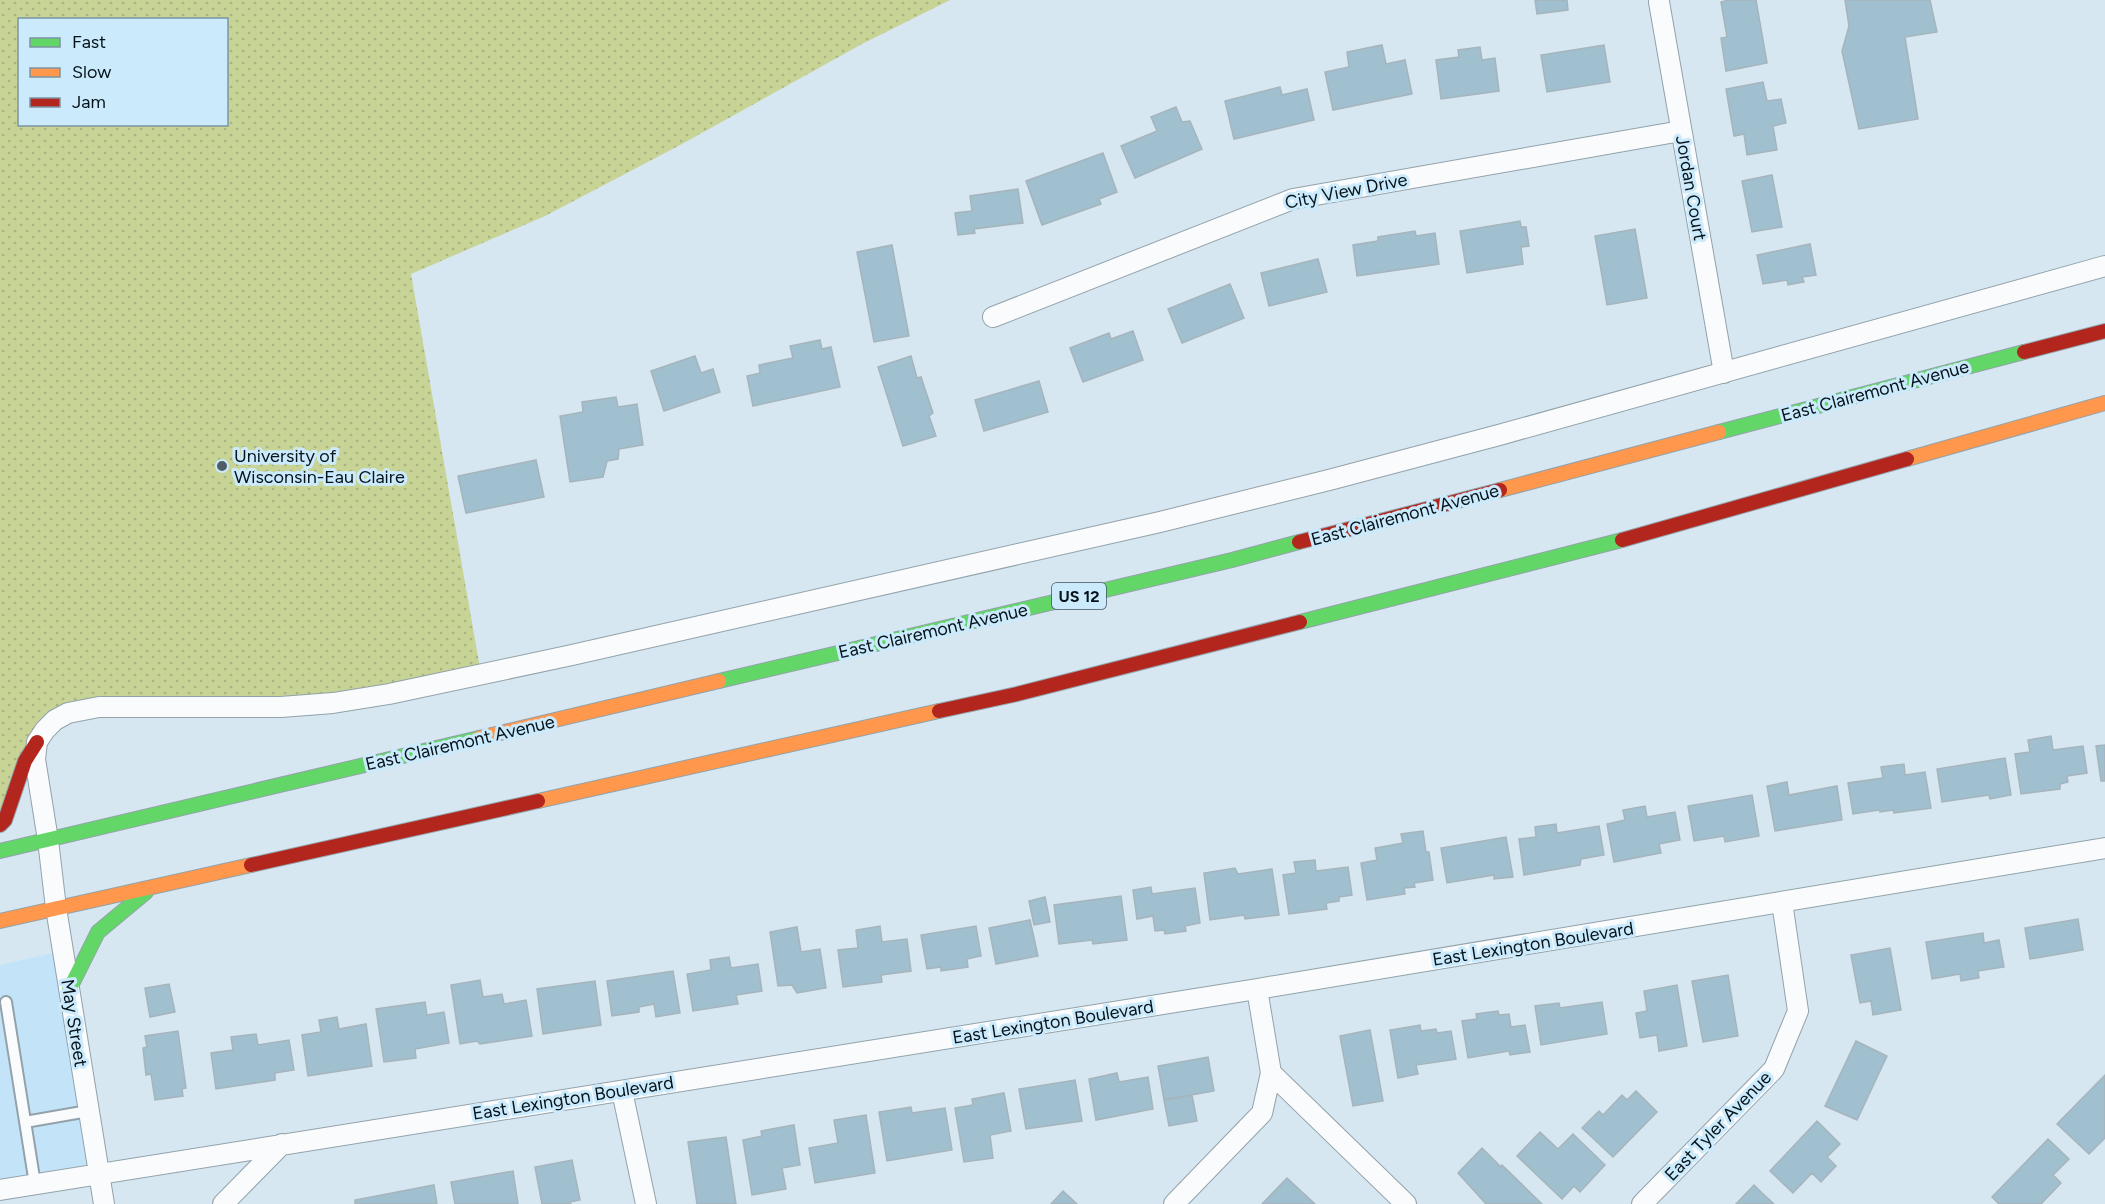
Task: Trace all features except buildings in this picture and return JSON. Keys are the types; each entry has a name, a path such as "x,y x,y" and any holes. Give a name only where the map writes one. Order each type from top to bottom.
{"main road":[{"name":"East Clairemont Avenue","path":"0,851 1232,560 2105,331"},
{"path":"0,921 1017,694 1618,541 2105,403"},
{"path":"0,825 5,820 25,761 37,742"},
{"path":"69,990 98,932 114,916 154,886"}],"street":[{"name":"Jordan Court","path":"1659,2 1724,373"},
{"name":"City View Drive","path":"993,317 1293,199 1681,131"},
{"path":"37,742 55,720 83,709 281,707 333,703 389,694 1171,519 1499,435 2105,266"},
{"name":"May Street","path":"37,742 35,759 56,908 104,1204"},
{"name":"East Lexington Boulevard","path":"0,1190 1257,989 2105,848"},
{"name":"East Tyler Avenue","path":"1642,1204 1774,1069 1798,1011 1782,902"},
{"path":"1174,1204 1262,1113 1271,1073 1257,989"},
{"path":"1271,1073 1406,1204"},
{"path":"622,1091 646,1204"},
{"path":"224,1204 282,1144"}],"lane":[{"path":"6,1002 35,1184"},
{"path":"25,1122 88,1111"}],"shaded area":[{"path":"62,951 98,1175 0,1190 0,965"}],"green space":[{"name":"University of Wisconsin-Eau Claire","path":"0,0 950,0 862,44 682,144 545,216 411,274 481,674 389,694 99,707 55,720 0,825"}],"traffic: fast":[{"path":"1719,432 2024,352"},
{"path":"1300,622 1622,540"},
{"path":"719,681 1232,560 1299,542"},
{"path":"0,851 479,738"},
{"path":"69,990 98,932 146,892"}],"traffic: slow":[{"path":"1907,459 2105,403"},
{"path":"1500,490 1719,432"},
{"path":"479,738 719,681"},
{"path":"538,801 939,711"},
{"path":"0,921 251,865"}],"traffic: jam":[{"path":"2024,352 2105,331"},
{"path":"1622,540 1907,459"},
{"path":"1299,542 1500,490"},
{"path":"939,711 1017,694 1300,622"},
{"path":"0,825 5,820 25,761 37,742"},
{"path":"251,865 538,801"}],"place":[{"name":"University of Wisconsin-Eau Claire","path":"222,466"}]}
